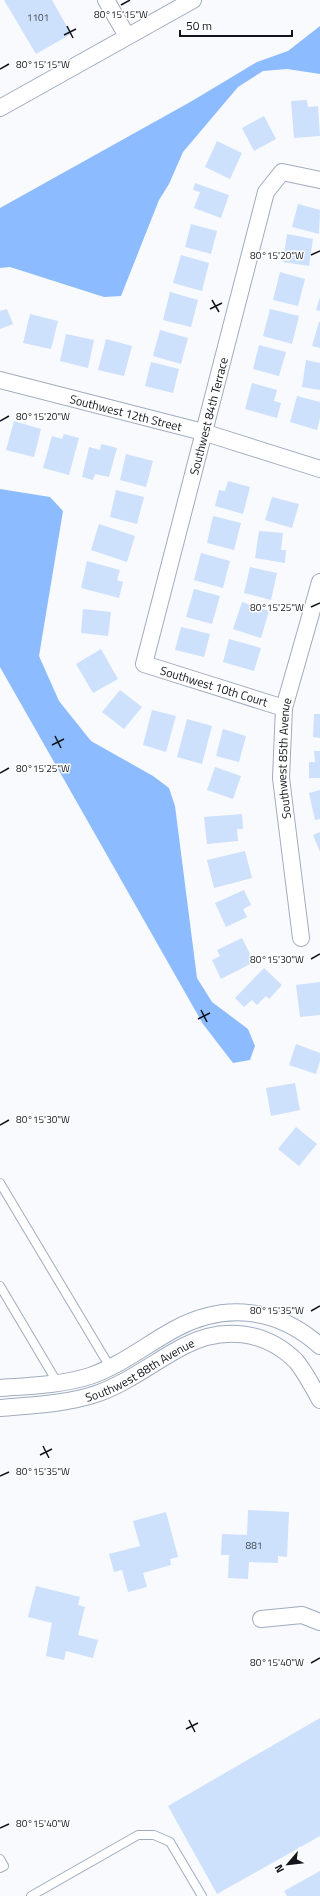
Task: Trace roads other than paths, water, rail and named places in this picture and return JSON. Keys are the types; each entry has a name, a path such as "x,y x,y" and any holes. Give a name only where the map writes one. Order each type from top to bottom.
{"street":[{"path":"106,0 127,36"},
{"path":"0,108 193,0"},
{"name":"Southwest 84th Terrace","path":"144,664 266,192 282,172 320,180"},
{"name":"Southwest 12th Street","path":"0,380 203,432 320,469"},
{"name":"Southwest 85th Avenue","path":"301,938 281,778 284,708 320,582"},
{"name":"Southwest 10th Court","path":"144,664 284,708"},
{"name":"Southwest 88th Avenue","path":"0,1388 58,1382 90,1376 110,1367 194,1319 215,1314 252,1312 269,1316 306,1333 320,1346"},
{"path":"215,1314 218,1334"},
{"name":"Southwest 88th Avenue","path":"0,1408 59,1402 95,1394 114,1387 184,1346 201,1338 232,1332 250,1335 279,1347 296,1362 320,1400"},
{"path":"58,1382 59,1402"},
{"path":"261,1619 302,1615 320,1622"}],"lane":[{"path":"0,1183 110,1367"},
{"path":"0,1286 58,1382"},
{"path":"31,1896 138,1835 154,1835 170,1842 202,1896"},
{"path":"0,1859 4,1866 0,1868"}],"water":[{"path":"320,26 320,74 287,69 263,71 238,87 183,152 169,184 159,200 121,296 104,297 10,267 0,268 0,208 192,101 257,62 288,51"},
{"path":"0,489 50,497 63,511 39,656 59,701 91,741 153,776 169,788 175,806 197,978 212,1002 248,1029 255,1046 250,1060 233,1063 203,1024 0,667"}]}
